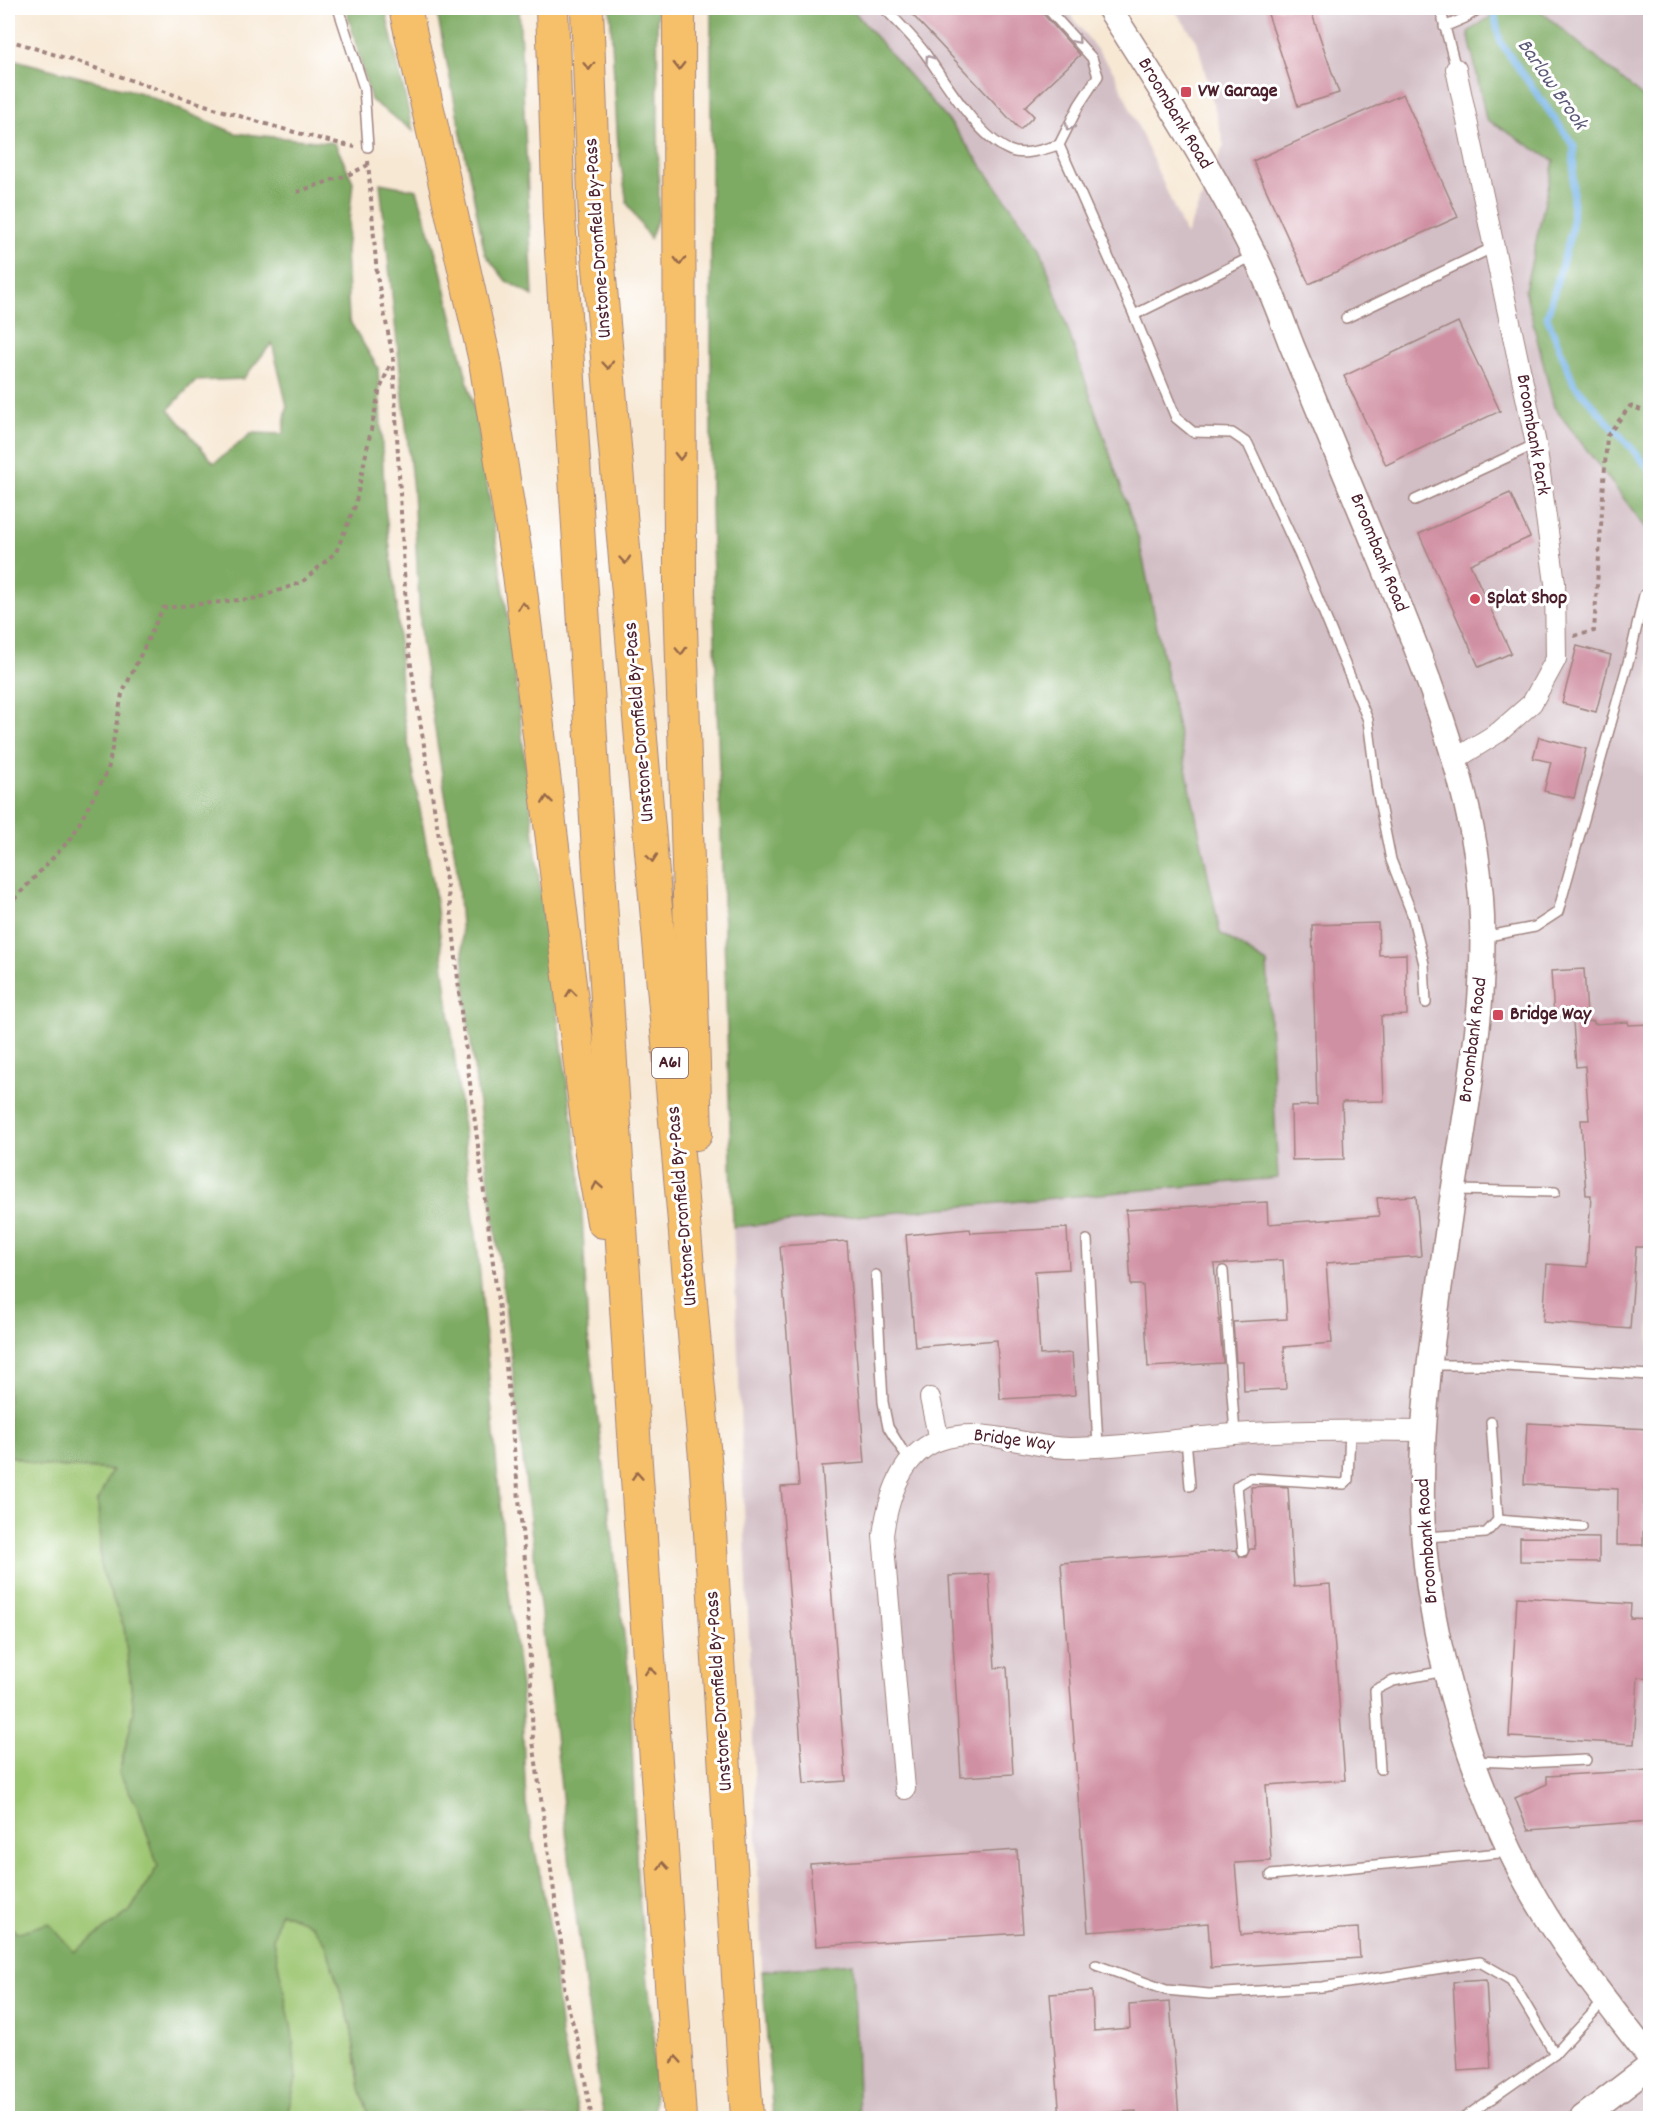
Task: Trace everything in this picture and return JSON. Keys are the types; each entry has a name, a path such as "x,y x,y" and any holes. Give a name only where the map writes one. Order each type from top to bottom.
{"highway":[{"path":"405,8 487,373 519,574 591,1153 631,1389"},
{"name":"Unstone-Dronfield By-Pass","path":"552,8 559,217 631,1389 680,2118"},
{"name":"Unstone-Dronfield By-Pass","path":"587,8 595,222 706,1470 747,2118"},
{"name":"A61","path":"680,8 680,592 706,1470"}],"street":[{"name":"Broombank Road","path":"1109,8 1173,108 1255,255 1403,613 1454,760 1476,853 1483,937 1482,1003 1428,1365 1422,1513 1432,1604 1444,1671 1474,1761 1513,1851 1544,1912 1650,2058"},
{"name":"Broombank Park","path":"1454,760 1499,732 1532,703 1556,659 1555,583 1536,444 1456,69"},
{"path":"930,1398 939,1440"},
{"name":"Bridge Way","path":"905,1789 883,1535 888,1502 909,1461 939,1440 977,1433 1025,1443 1068,1448 1235,1434 1350,1430 1424,1431"},
{"path":"1582,2118 1650,2066"}],"lane":[{"path":"338,8 364,88 368,147"},
{"path":"884,8 923,51 954,96 992,140 1011,152 1031,152 1059,145 1079,105 1098,76 1092,58 1047,8"},
{"path":"1440,8 1456,69"},
{"path":"1444,27 1465,18 1480,8"},
{"path":"1059,145 1134,315 1176,418 1193,432 1232,433 1248,444 1307,571 1368,720 1377,790 1391,860 1412,914 1424,964 1426,1003"},
{"path":"1346,318 1494,247"},
{"path":"1134,315 1255,255"},
{"path":"1415,500 1536,444"},
{"path":"1483,937 1535,927 1558,912 1631,652 1644,595"},
{"path":"1454,1190 1555,1192"},
{"path":"1086,1240 1098,1446"},
{"path":"1223,1271 1235,1434"},
{"path":"876,1275 883,1402 888,1427 909,1461"},
{"path":"1428,1365 1489,1365 1650,1375"},
{"path":"1425,1537 1486,1533 1498,1520 1491,1422"},
{"path":"1243,1551 1237,1486 1250,1478 1344,1484 1348,1480 1349,1471 1350,1430"},
{"path":"1186,1439 1190,1486"},
{"path":"1498,1520 1582,1527"},
{"path":"1380,1769 1375,1690 1393,1681 1444,1671"},
{"path":"1474,1761 1524,1763 1586,1760"},
{"path":"1271,1875 1513,1851"},
{"path":"1096,1965 1166,1990 1209,1994 1322,1987 1480,1962 1511,1980 1555,2054"},
{"path":"1464,2118 1555,2054 1605,1999"}],"path":[{"path":"8,40 98,67 253,122 354,147 368,147 377,276 393,358 408,647 452,917 462,1021 505,1356 527,1581 533,1741 564,1963 562,1988 580,2050 583,2079 592,2118"},
{"path":"297,192 350,174 368,165"},
{"path":"8,906 72,837 108,770 122,694 163,608 258,598 302,582 336,552 355,506 379,392 393,358"},
{"path":"1556,641 1594,631 1607,436 1630,406 1650,413"}],"shaded area":[{"path":"851,8 1065,8 1114,72 1186,235 1224,145 1197,41 1173,8 1503,8 1468,33 1487,119 1554,161 1525,289 1554,407 1650,533 1650,2118 859,2118 853,1963 762,1971 733,1227 1278,1177 1267,963 1220,933 1139,540 1040,247 953,126"},
{"path":"1537,8 1650,8 1650,103"}],"green space":[{"path":"346,8 385,8 413,131 371,100"},
{"path":"436,8 519,8 533,296 506,281 485,254"},
{"path":"610,8 657,8 659,215 650,239 627,203 618,146"},
{"path":"711,8 851,8 953,126 1040,247 1139,540 1220,933 1267,963 1278,1178 733,1227 711,510"},
{"path":"1503,8 1537,8 1650,103 1650,533 1554,407 1525,290 1554,161 1486,119 1468,32"},
{"path":"8,58 141,93 235,133 335,143 353,182 346,251 349,320 378,368 385,506 397,607 402,708 435,894 478,1252 506,1571 521,1686 526,1804 550,1926 561,2035 579,2118 370,2118 360,2088 351,2026 325,1942 311,1924 280,1912 273,1940 292,2030 296,2079 286,2118 8,2118 8,1922 16,1933 49,1923 74,1952 130,1911 158,1866 138,1807 119,1773 134,1712 124,1627 101,1569 98,1501 112,1470 39,1465 8,1455","holes":["272,343 287,406 283,434 252,433 214,463 169,409 195,381 243,379"]},
{"path":"380,183 417,190 441,270 478,425 509,624 546,937 580,1170 588,1335 630,1684 637,1878 654,2038 654,2118 604,2118 600,2096 575,1908 505,1304 468,1021 457,870 421,640 413,491"},
{"path":"8,1455 39,1465 112,1470 98,1501 101,1569 124,1627 134,1712 119,1773 138,1807 158,1866 130,1911 74,1952 49,1924 16,1933 8,1922"},
{"path":"279,1911 311,1924 325,1942 351,2026 360,2088 370,2118 287,2118 296,2079 273,1940"},
{"path":"853,1963 859,2118 773,2118 762,1971"}],"building":[{"path":"906,8 1038,8 1080,55 1025,107 1034,116 1020,130"},
{"path":"1266,8 1310,8 1339,93 1298,106"},
{"path":"1403,94 1458,217 1309,284 1253,161"},
{"path":"1458,322 1500,411 1386,465 1344,376"},
{"path":"1510,493 1530,537 1470,564 1511,653 1479,667 1419,534"},
{"path":"1577,646 1611,655 1596,712 1562,703"},
{"path":"1539,737 1586,749 1574,798 1544,791 1551,762 1533,758"},
{"path":"1378,923 1379,955 1406,954 1407,1015 1381,1016 1384,1101 1342,1102 1344,1159 1292,1160 1291,1106 1317,1105 1312,925"},
{"path":"1584,969 1587,1015 1554,1017 1551,971"},
{"path":"1594,1021 1594,1024 1628,1022 1629,1025 1650,1024 1650,1247 1636,1247 1630,1329 1543,1322 1547,1264 1587,1267 1591,1195 1586,1195 1581,1120 1589,1120 1585,1066 1576,1067 1573,1022"},
{"path":"1416,1196 1421,1256 1326,1263 1332,1343 1284,1347 1286,1389 1244,1391 1243,1362 1236,1362 1233,1322 1287,1319 1283,1260 1214,1264 1223,1363 1148,1367 1143,1285 1131,1285 1126,1210 1267,1202 1268,1224 1379,1216 1377,1198"},
{"path":"1067,1228 1069,1269 1035,1271 1040,1355 1072,1353 1075,1395 1000,1399 997,1340 915,1347 906,1235 970,1229 971,1233"},
{"path":"847,1241 865,1463 822,1466 846,1781 804,1784 781,1487 799,1486 780,1246"},
{"path":"1527,1423 1650,1429 1650,1490 1644,1489 1643,1545 1617,1545 1618,1489 1524,1484"},
{"path":"1251,1487 1288,1487 1294,1587 1330,1584 1345,1780 1266,1785 1271,1861 1235,1863 1241,1935 1358,1928 1360,1958 1211,1968 1208,1923 1088,1932 1061,1563 1236,1550 1240,1557 1246,1557 1250,1549 1255,1549"},
{"path":"1520,1537 1599,1538 1599,1562 1520,1561"},
{"path":"989,1574 995,1668 1007,1667 1013,1774 961,1777 949,1576"},
{"path":"1517,1597 1631,1604 1630,1618 1650,1619 1650,1678 1638,1677 1634,1744 1509,1737"},
{"path":"1650,1770 1650,1821 1528,1830 1515,1798 1547,1784 1547,1776"},
{"path":"1017,1850 1023,1933 816,1946 810,1864"},
{"path":"1486,1980 1491,2069 1458,2071 1453,1982"},
{"path":"1092,1991 1094,2031 1130,2028 1129,2005 1170,2002 1179,2118 1136,2118 1136,2111 1102,2113 1103,2118 1060,2118 1050,1994"}],"waterway":[{"name":"Barlow Brook","path":"1493,8 1500,42 1574,146 1572,229 1547,317 1574,384 1650,469"}],"place":[{"name":"VW Garage","path":"1186,92"},
{"name":"Splat Shop","path":"1475,599"},
{"name":"Bridge Way","path":"1498,1015"}]}
